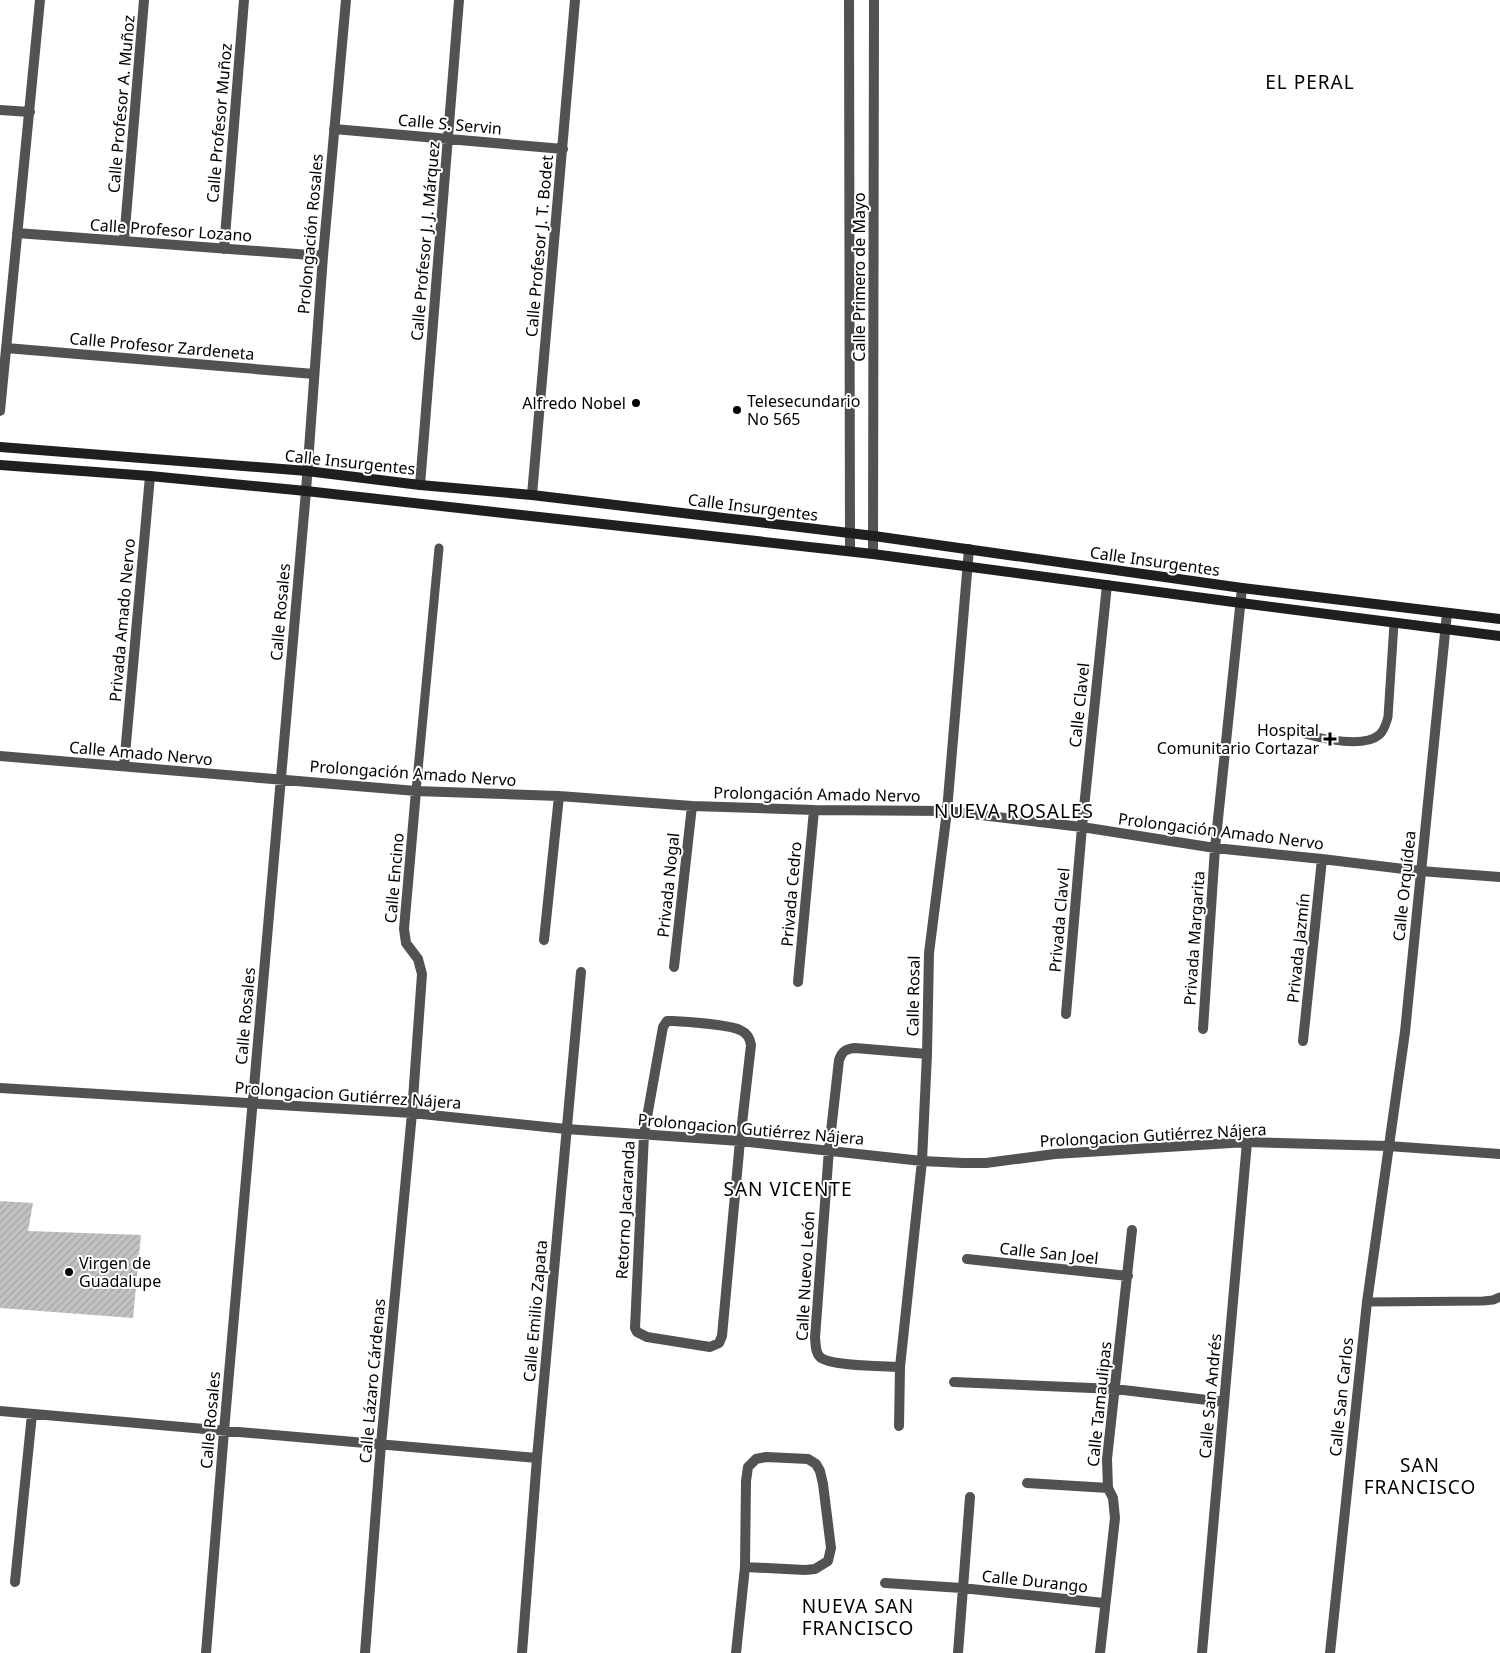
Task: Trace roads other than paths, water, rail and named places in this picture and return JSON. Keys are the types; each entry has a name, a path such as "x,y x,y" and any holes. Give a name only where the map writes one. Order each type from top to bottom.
{"main road":[{"name":"Calle Insurgentes","path":"0,447 307,471 420,485 532,495 874,536 1242,588 1500,619"},
{"name":"Calle Insurgentes","path":"0,466 150,476 306,491 850,551 1500,636"}],"street":[{"path":"0,411 40,0"},
{"name":"Calle Profesor A. Muñoz","path":"124,241 144,0"},
{"name":"Calle Profesor Muñoz","path":"224,249 244,0"},
{"name":"Prolongación Rosales","path":"307,471 323,256 346,0"},
{"name":"Calle Profesor J. J. Márquez","path":"420,485 459,0"},
{"name":"Calle Profesor J. T. Bodet","path":"532,495 575,0"},
{"name":"Calle Primero de Mayo","path":"850,0 850,551"},
{"name":"Calle Primero de Mayo","path":"873,554 874,0"},
{"path":"0,110 30,112"},
{"name":"Calle S. Servin","path":"334,129 563,149"},
{"name":"Calle Profesor Lozano","path":"17,233 323,256"},
{"name":"Calle Profesor Zardeneta","path":"6,348 314,374"},
{"name":"Calle Rosales","path":"206,1653 307,471"},
{"name":"Privada Amado Nervo","path":"124,766 150,476"},
{"name":"Calle Rosal","path":"899,1426 900,1367 922,1161 929,953 946,811 970,549"},
{"name":"Calle Clavel","path":"1082,828 1107,584"},
{"name":"Privada Margarita","path":"1202,1030 1215,848 1242,588"},
{"name":"Calle Orquídea","path":"1388,1146 1404,1040 1447,613"},
{"name":"Calle Amado Nervo","path":"0,756 280,779"},
{"name":"Prolongación Amado Nervo","path":"280,779 416,791 559,796 692,806 814,810 946,811 1082,828 1215,848 1420,871 1500,877"},
{"name":"Calle Encino","path":"412,1112 422,974 418,959 406,943 404,929 416,791"},
{"path":"544,940 559,796"},
{"name":"Privada Nogal","path":"674,966 692,806"},
{"name":"Privada Cedro","path":"798,982 814,810"},
{"name":"Privada Clavel","path":"1066,1014 1082,828"},
{"name":"Privada Jazmín","path":"1303,1041 1322,859"},
{"name":"Calle Emilio Zapata","path":"522,1653 537,1458 581,972"},
{"name":"Retorno Jacaranda","path":"673,1020 732,1027 740,1029 750,1040 740,1140 722,1336 719,1343 710,1348 641,1335 635,1328 644,1134 663,1027 667,1021 673,1020"},
{"name":"Calle Nuevo León","path":"900,1367 831,1363 820,1357 816,1352 815,1338 829,1149 841,1054 847,1049 855,1048 927,1054"},
{"name":"Prolongacion Gutiérrez Nájera","path":"0,1088 412,1112 566,1129 740,1140 922,1161 963,1163 1055,1154 1247,1142 1388,1146 1500,1154"},
{"name":"Calle Lázaro Cárdenas","path":"365,1653 381,1444 412,1112"},
{"name":"Calle San Andrés","path":"1202,1653 1247,1142"},
{"name":"Calle San Carlos","path":"1330,1653 1367,1302 1388,1146"},
{"name":"Calle Tamaulipas","path":"1100,1653 1104,1603 1115,1518 1113,1498 1108,1488 1107,1459 1132,1230"},
{"name":"Calle San Joel","path":"967,1259 1128,1276"},
{"path":"954,1382 1114,1389 1224,1402"},
{"path":"0,1411 537,1458"},
{"path":"15,1582 32,1414"},
{"path":"736,1653 745,1567 746,1481 748,1467 756,1459 766,1457 808,1459 816,1464 823,1484 831,1548 828,1561 815,1569 805,1570 745,1567"},
{"path":"1026,1483 1108,1488"},
{"path":"958,1653 970,1497"},
{"name":"Calle Durango","path":"885,1583 962,1588 1104,1603"}],"lane":[{"path":"416,791 440,548"},
{"path":"1305,734 1352,742 1373,738 1384,729 1388,717 1394,622"},
{"path":"1367,1302 1484,1301 1500,1297"}],"place":[{"name":"Alfredo Nobel","path":"636,403"},
{"name":"Telesecundario No 565","path":"737,410"},
{"name":"Hospital Comunitario Cortazar","path":"1330,739"},
{"name":"Virgen de Guadalupe","path":"69,1272"}],"district":[{"name":"EL PERAL","path":"1310,82"},
{"name":"NUEVA ROSALES","path":"1014,811"},
{"name":"SAN VICENTE","path":"788,1189"},
{"name":"SAN FRANCISCO","path":"1420,1476"},
{"name":"NUEVA SAN FRANCISCO","path":"858,1617"}]}
